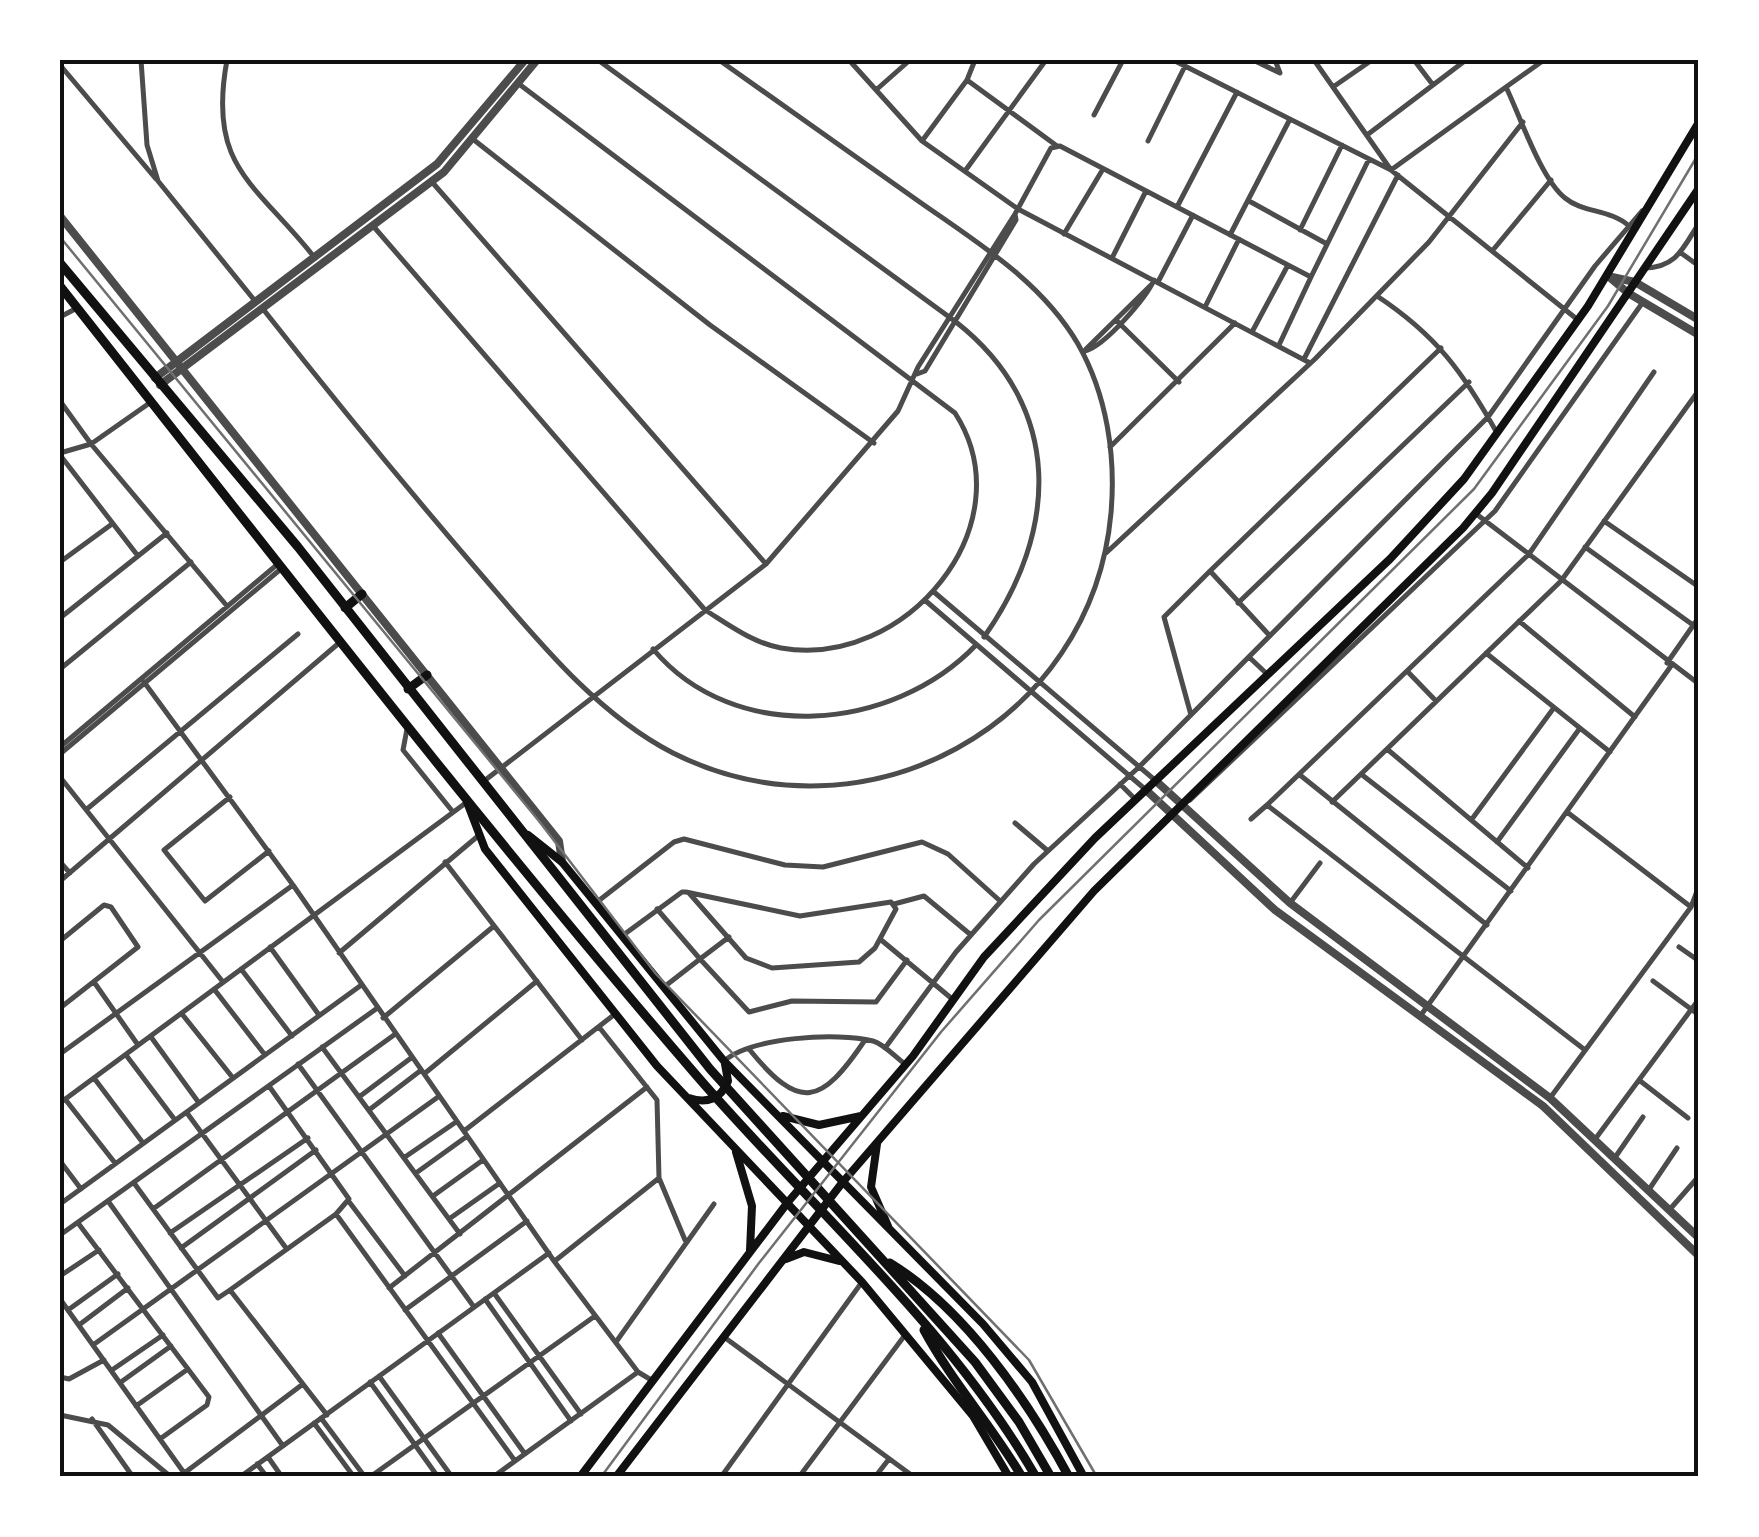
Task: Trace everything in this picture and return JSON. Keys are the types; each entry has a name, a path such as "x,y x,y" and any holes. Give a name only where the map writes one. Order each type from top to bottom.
{"main road":[{"path":"580,1477 655,1383 788,1202 905,1064 984,957 1146,790 1390,559 1464,478 1608,276 1699,122"},
{"path":"616,1477 842,1183 1094,891 1476,513 1699,188"},
{"path":"60,263 345,608 710,1068 975,1362 1019,1422 1050,1477"},
{"path":"60,286 467,802 698,1077 965,1369 1036,1477"},
{"path":"345,608 362,594"},
{"path":"408,689 427,675"},
{"path":"467,802 478,836 616,1014 685,1097 862,1282 973,1416 1008,1477"},
{"path":"520,830 562,862 724,1061 894,1238 983,1324 1032,1382 1084,1477"},
{"path":"685,1097 700,1102 719,1095 728,1081 724,1061"},
{"path":"778,1114 819,1125 862,1116"},
{"path":"878,1140 872,1188 894,1238"},
{"path":"734,1144 752,1206 754,1226 749,1254"},
{"path":"782,1261 804,1252 825,1254 847,1266"},
{"path":"879,1256 922,1283 1021,1394 1069,1477"},
{"path":"916,1315 947,1372 978,1409 1022,1477"}],"street":[{"path":"141,60 148,145 158,181"},
{"path":"228,60 220,113 228,156 315,258"},
{"path":"260,306 444,157 524,60"},
{"path":"158,381 453,165 538,60"},
{"path":"598,60 953,319 1000,363 1020,393 1039,461 1035,528 1024,566 1012,596 984,637"},
{"path":"60,65 410,492 593,696 668,750 696,763 753,778 820,784 886,776 954,750 1002,720 1040,686 1085,617 1106,552 1113,494 1110,447 1100,397 1084,352 1049,304 996,257 719,60"},
{"path":"849,60 922,141 1017,212 1311,363"},
{"path":"876,90 910,60"},
{"path":"922,141 967,80 975,60"},
{"path":"964,172 1046,60"},
{"path":"1094,114 1124,60"},
{"path":"1173,60 1395,173 1578,320"},
{"path":"1253,60 1280,74 1282,68 1275,60"},
{"path":"1314,60 1395,173"},
{"path":"1333,88 1372,60"},
{"path":"1414,60 1433,85"},
{"path":"1366,135 1433,85 1455,63 1466,60"},
{"path":"1304,359 1395,173 1544,60"},
{"path":"1148,142 1186,66"},
{"path":"967,80 1057,146 1311,276"},
{"path":"374,226 705,610 758,641 807,649 875,636 926,602 963,543 976,471 973,450 955,412 916,377 518,84"},
{"path":"1506,87 1551,180 1568,200 1604,210 1629,226"},
{"path":"1176,207 1237,92"},
{"path":"1230,235 1290,119"},
{"path":"1106,552 1311,363 1377,296 1450,216 1522,122"},
{"path":"474,140 710,326 874,444"},
{"path":"1300,230 1342,145"},
{"path":"953,319 989,252 1057,146"},
{"path":"444,157 453,165"},
{"path":"1278,345 1369,159"},
{"path":"1064,234 1103,168"},
{"path":"1493,250 1551,180"},
{"path":"432,182 766,564"},
{"path":"1112,258 1146,191"},
{"path":"884,1048 999,900 1129,777 1488,417 1595,266 1653,200"},
{"path":"1249,201 1327,244"},
{"path":"481,783 766,564 874,444 996,257 1017,212"},
{"path":"1084,352 1092,350 1154,282 1193,215"},
{"path":"60,216 559,841 562,862"},
{"path":"1645,268 1667,267 1699,223"},
{"path":"1206,307 1239,239"},
{"path":"1680,253 1699,266"},
{"path":"1252,332 1288,264"},
{"path":"1595,266 1628,293 1699,335"},
{"path":"1608,276 1635,282 1699,320"},
{"path":"1377,296 1418,323 1441,348 1469,382 1498,432"},
{"path":"1183,804 1215,781 1486,520 1518,484 1643,302"},
{"path":"60,317 77,308"},
{"path":"1117,321 1179,382"},
{"path":"1110,447 1235,323"},
{"path":"1191,715 1164,617 1441,348"},
{"path":"1250,819 1529,554 1654,372"},
{"path":"1238,603 1469,382"},
{"path":"1332,802 1560,580 1699,390"},
{"path":"60,401 91,444 227,606"},
{"path":"138,556 60,454 91,444 151,402"},
{"path":"1476,513 1699,684"},
{"path":"1604,520 1699,587"},
{"path":"60,562 112,524"},
{"path":"60,618 167,533"},
{"path":"1585,547 1694,625"},
{"path":"60,670 191,562"},
{"path":"60,751 280,565"},
{"path":"142,680 280,565"},
{"path":"1210,571 1270,636"},
{"path":"934,592 1183,804 1310,920 1550,1098 1699,1238"},
{"path":"926,602 1175,812 1262,900 1543,1106 1699,1256"},
{"path":"1421,1014 1635,717 1699,618"},
{"path":"1519,621 1635,717"},
{"path":"87,809 298,634"},
{"path":"60,881 341,642"},
{"path":"653,649 694,685 733,706 804,716 839,714 910,694 941,676 976,645"},
{"path":"1486,653 1610,752"},
{"path":"1249,657 1268,675"},
{"path":"1408,672 1436,701"},
{"path":"142,680 204,759 548,1253 638,1372 655,1383"},
{"path":"1471,820 1554,709"},
{"path":"408,726 402,750 453,812"},
{"path":"1497,842 1580,728"},
{"path":"1387,748 1528,868"},
{"path":"1361,774 1511,891"},
{"path":"1300,775 1487,924"},
{"path":"60,777 223,982"},
{"path":"1120,784 1136,800"},
{"path":"230,797 164,850 205,902 269,851"},
{"path":"114,1163 63,1101 467,802"},
{"path":"1268,804 1368,887 1585,1050"},
{"path":"1567,812 1691,906"},
{"path":"1015,824 1048,851"},
{"path":"338,954 478,836"},
{"path":"595,903 678,839 786,865 823,867 922,842 948,854 999,900"},
{"path":"60,862 70,872"},
{"path":"445,862 582,1040"},
{"path":"1290,903 1320,863"},
{"path":"60,1054 293,885"},
{"path":"1543,1106 1691,906 1699,886"},
{"path":"622,936 677,894 689,893 800,916 894,904 924,896 970,935"},
{"path":"689,893 746,958 772,968 856,964 880,939 894,904"},
{"path":"60,941 100,907 111,908 138,947 60,1008"},
{"path":"657,908 748,1012 792,1001 876,1002 907,960"},
{"path":"1301,930 1310,920"},
{"path":"383,1018 494,926"},
{"path":"664,987 729,936"},
{"path":"880,939 952,998"},
{"path":"1679,947 1699,962"},
{"path":"270,948 319,1016"},
{"path":"241,968 292,1036"},
{"path":"369,1110 537,981"},
{"path":"1653,981 1699,1015"},
{"path":"94,982 138,1045"},
{"path":"60,1204 360,986"},
{"path":"214,988 264,1055"},
{"path":"1597,1155 1600,1142 1639,1080 1699,999"},
{"path":"60,1235 376,1008"},
{"path":"182,1013 233,1078"},
{"path":"416,1173 616,1014"},
{"path":"599,1027 659,1106 658,1178 685,1240"},
{"path":"153,1210 395,1035"},
{"path":"150,1036 199,1103"},
{"path":"724,1061 749,1048 794,1039 865,1040 905,1064"},
{"path":"749,1048 776,1081 800,1095 812,1095 836,1080 865,1040"},
{"path":"322,1047 460,1234"},
{"path":"126,1054 175,1120"},
{"path":"359,1096 411,1058"},
{"path":"298,1064 474,1307"},
{"path":"94,1078 144,1144"},
{"path":"1639,1080 1688,1118"},
{"path":"268,1086 405,1276"},
{"path":"389,1288 646,1087"},
{"path":"93,1345 438,1097"},
{"path":"186,1112 286,1248"},
{"path":"1616,1156 1644,1118"},
{"path":"404,1158 456,1122"},
{"path":"170,1233 308,1138"},
{"path":"1650,1188 1677,1148"},
{"path":"181,1248 316,1150"},
{"path":"434,1196 483,1160"},
{"path":"60,1162 81,1189"},
{"path":"1671,1208 1699,1176"},
{"path":"554,1261 658,1178"},
{"path":"134,1183 218,1298 349,1202"},
{"path":"449,1219 500,1183"},
{"path":"108,1202 283,1446"},
{"path":"616,1342 714,1204"},
{"path":"336,1214 516,1461"},
{"path":"406,1310 527,1221"},
{"path":"78,1222 209,1401 160,1439"},
{"path":"60,1276 99,1250"},
{"path":"240,1477 548,1253"},
{"path":"68,1310 118,1274"},
{"path":"720,1477 862,1282"},
{"path":"79,1325 128,1288"},
{"path":"230,1290 368,1477 594,1316"},
{"path":"494,1292 581,1414"},
{"path":"60,1298 183,1476 303,1384"},
{"path":"484,1299 571,1421"},
{"path":"438,1333 524,1454"},
{"path":"799,1477 906,1334"},
{"path":"112,1370 163,1335"},
{"path":"724,1336 914,1477"},
{"path":"120,1382 171,1346"},
{"path":"60,1378 69,1379 104,1360"},
{"path":"136,1406 188,1369"},
{"path":"493,1477 638,1372"},
{"path":"379,1376 452,1477"},
{"path":"370,1382 438,1477"},
{"path":"60,1415 92,1419 114,1428 172,1477"},
{"path":"92,1419 133,1477"},
{"path":"314,1423 354,1477"},
{"path":"268,1457 282,1477"},
{"path":"875,1477 889,1459"},
{"path":"258,1464 267,1477"}],"railway":[{"path":"601,1477 759,1263 941,1032 1039,920 1474,489 1608,306 1699,153"},
{"path":"60,237 539,821 656,974 1029,1360 1097,1477"}]}
